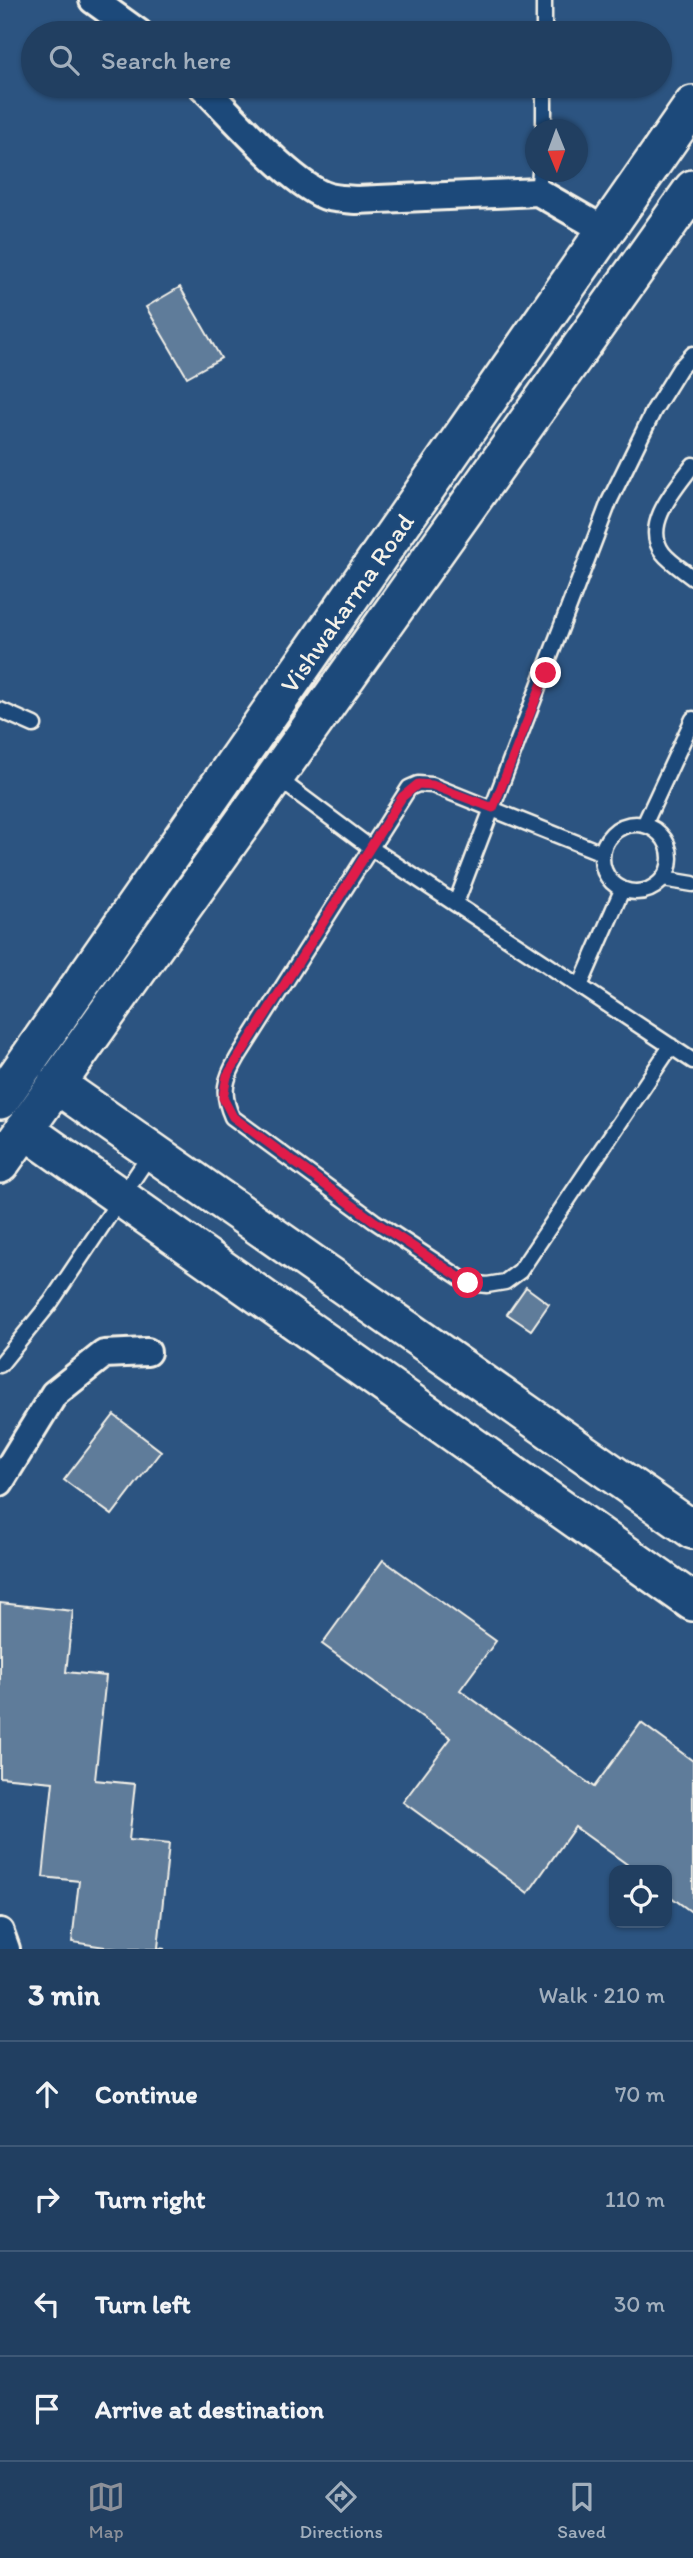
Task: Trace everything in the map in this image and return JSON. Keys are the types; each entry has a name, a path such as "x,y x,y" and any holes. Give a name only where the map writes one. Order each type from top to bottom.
{"main road":[{"name":"Vishwakarma Road","path":"0,1100 13,1055 606,231 693,105"},
{"name":"Vishwakarma Road","path":"0,1164 690,198"},
{"path":"56,1084 693,1530"},
{"path":"24,1129 693,1602"}],"street":[{"path":"93,0 122,21"},
{"path":"214,98 308,187 328,197 356,200 539,182 606,231"},
{"path":"0,1482 54,1394 104,1354 147,1352"},
{"path":"0,1932 6,1949"}],"lane":[{"path":"544,0 544,21"},
{"path":"544,98 544,119"},
{"path":"456,903 609,502 654,410 680,368 693,354"},
{"path":"693,465 666,504 655,527 656,541 664,554 693,578"},
{"path":"0,710 34,725"},
{"path":"643,825 693,719"},
{"path":"275,776 371,848 581,984 693,1061"},
{"path":"602,853 432,785 418,784 402,797 227,1076 223,1098 233,1117 374,1221 468,1283 487,1285 505,1282 520,1271 671,1046"},
{"path":"643,825 662,837 668,847 668,869 663,879 644,892 622,890 606,875 602,853 612,834 622,827 643,825"},
{"path":"663,879 693,884"},
{"path":"581,984 622,890"},
{"path":"0,1365 51,1303 152,1152"}],"building":[{"path":"180,287 221,358 187,377 146,307"},
{"path":"526,1287 549,1304 531,1330 507,1314"},
{"path":"114,1415 161,1451 112,1515 64,1480"},
{"path":"383,1560 496,1641 460,1690 594,1787 641,1723 693,1761 693,1913 672,1898 672,1865 628,1865 575,1827 528,1893 403,1802 451,1738 322,1644"},
{"path":"0,1603 73,1611 66,1672 106,1676 95,1780 135,1784 129,1840 169,1844 158,1948 165,1949 118,1949 72,1942 79,1881 43,1877 53,1782 0,1777"}],"route":[{"path":"468,1283 374,1221 233,1117 223,1098 227,1076 238,1057 402,797 409,788 418,784 432,785 493,808 546,673"}]}
